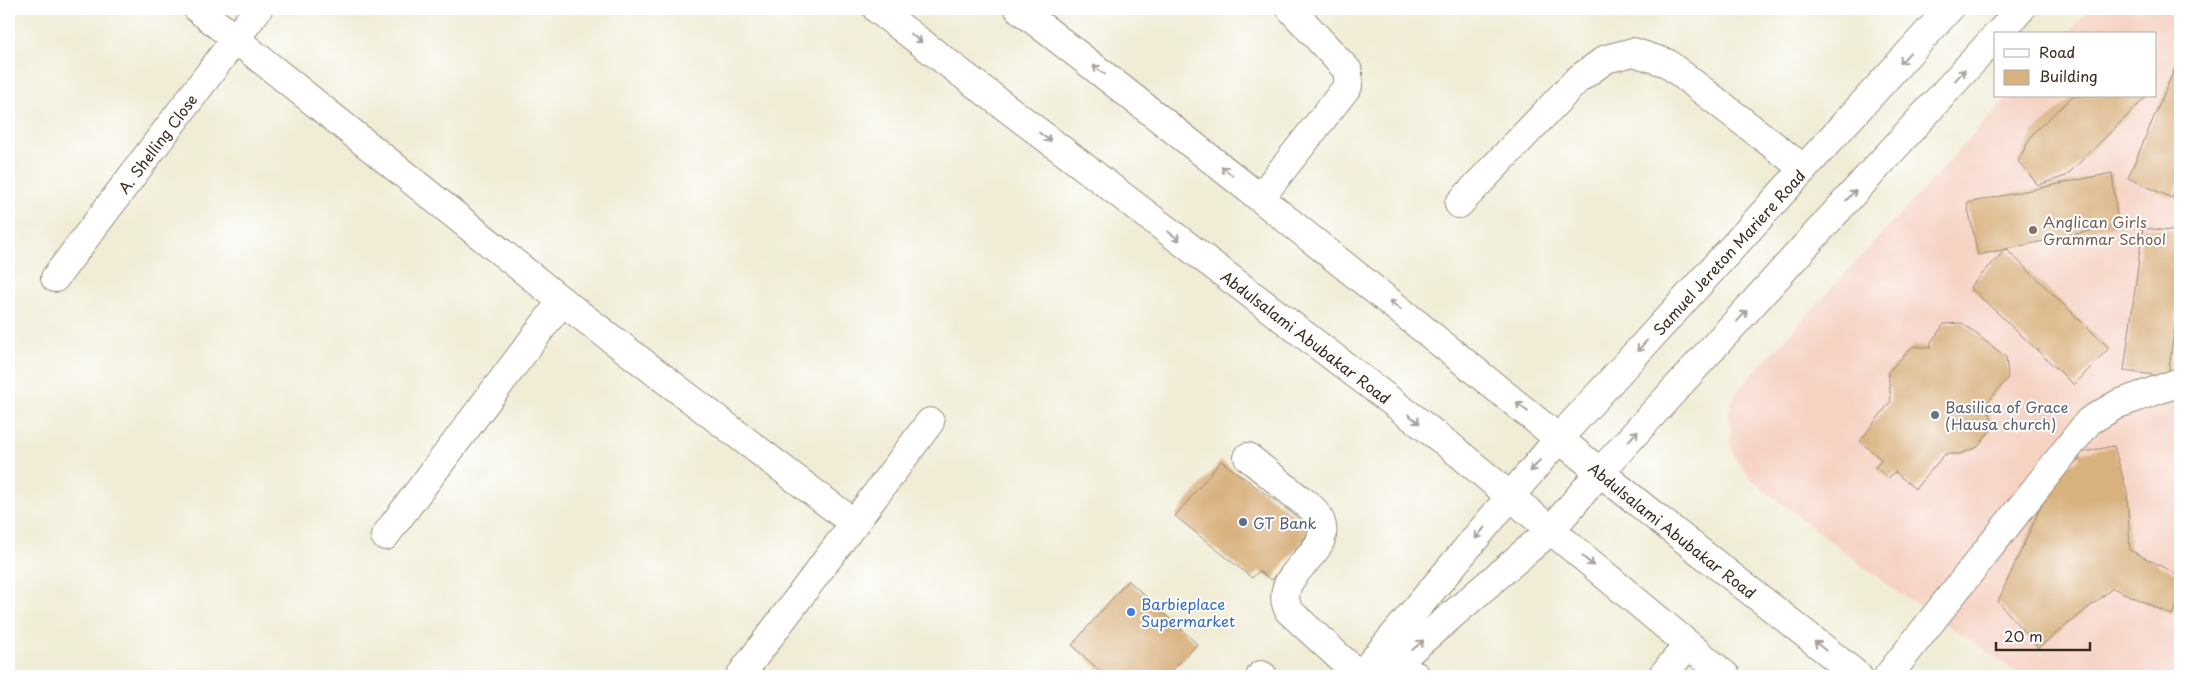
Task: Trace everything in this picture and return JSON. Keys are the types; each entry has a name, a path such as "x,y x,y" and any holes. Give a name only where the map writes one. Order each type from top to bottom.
{"main road":[{"path":"198,9 562,301 855,524"},
{"name":"A. Shelling Close","path":"55,278 234,38 258,9"},
{"name":"Abdulsalami Abubakar Road","path":"877,9 1450,446 1726,676"},
{"name":"Abdulsalami Abubakar Road","path":"1018,9 1141,103 1560,437 1600,472 1858,676"},
{"path":"1260,198 1348,86 1348,71 1291,9"},
{"name":"Samuel Jereton Mariere Road","path":"1360,676 1560,437 1949,9"},
{"path":"2000,32 2021,9"},
{"path":"1398,672 1551,530 1600,472 1994,38"},
{"path":"1459,204 1577,80 1606,59 1633,52 1667,63 1804,169"},
{"path":"385,536 562,301"},
{"path":"1888,676 2089,421 2118,404 2180,382"},
{"path":"740,676 930,422"},
{"path":"1248,457 1314,510 1322,526 1320,544 1286,586 1284,601 1289,611 1360,676"},
{"path":"1662,676 1688,644"}],"shaded area":[{"name":"Anglican Girls Grammar School","path":"2090,9 2180,9 2180,676 2024,676 1886,584 1754,482 1737,461 1730,444 1731,428 1728,411 1738,390 2007,98 2156,98 2156,32 2069,32"}],"building":[{"path":"2180,56 2180,179 2172,198 2128,178"},
{"path":"2071,98 2145,98 2066,176 2038,185 2018,161 2033,133"},
{"path":"2112,173 2118,225 1978,255 1967,203"},
{"path":"2143,228 2180,232 2180,283 2168,377 2124,371"},
{"path":"2006,249 2109,348 2074,385 1970,287"},
{"name":"Basilica of Grace (Hausa church)","path":"1962,323 2006,357 2008,378 1987,403 1993,426 1978,447 1960,454 1945,454 1915,489 1895,472 1888,478 1875,467 1882,460 1860,441 1891,401 1888,372 1913,346 1931,348 1931,342 1944,324"},
{"path":"2114,446 2127,492 2130,550 2180,576 2180,599 2172,615 2113,588 2038,648 1998,601 2058,469 2080,460 2079,453"},
{"name":"GT Bank","path":"1221,461 1312,528 1272,580 1259,571 1252,578 1175,516"},
{"name":"Barbieplace Supermarket","path":"1128,580 1197,644 1167,676 1105,676 1072,645"}],"place":[{"name":"Anglican Girls Grammar School","path":"2033,230"},
{"name":"Basilica of Grace (Hausa church)","path":"1935,415"},
{"name":"GT Bank","path":"1243,522"},
{"name":"Barbieplace Supermarket","path":"1131,612"}]}
